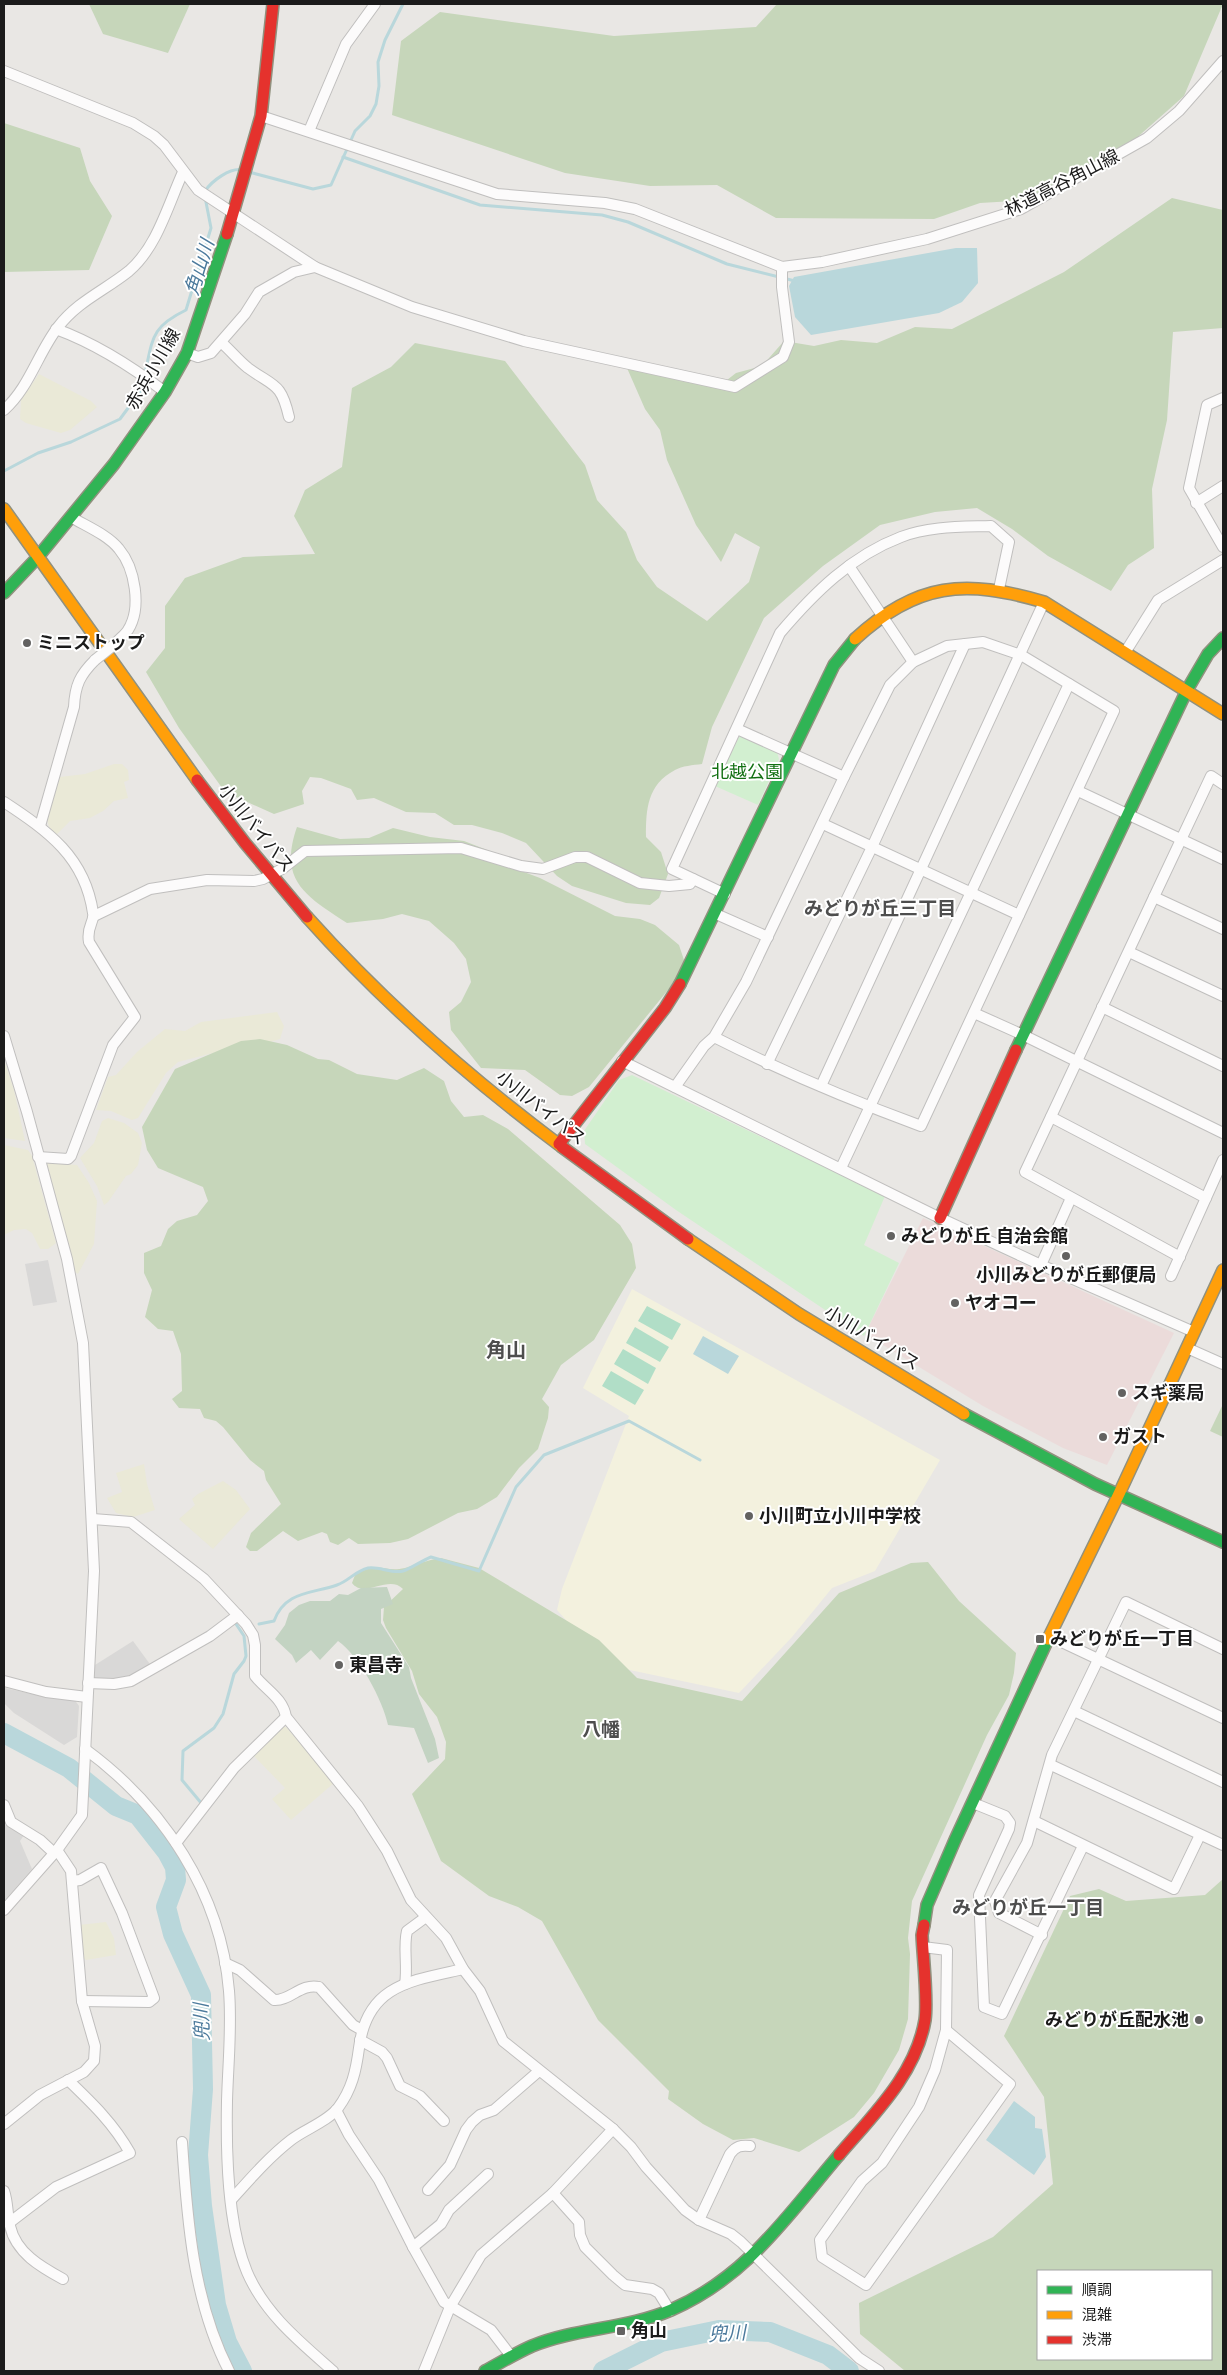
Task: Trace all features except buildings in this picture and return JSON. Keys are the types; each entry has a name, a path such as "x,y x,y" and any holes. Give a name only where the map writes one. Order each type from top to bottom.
{"main road":[{"name":"赤浜小川線","path":"4,593 37,558 114,464 165,392 187,353 234,212 261,116 273,4"},
{"name":"小川バイパス","path":"4,509 199,784 271,875 316,927 424,1034 488,1090 678,1232 813,1323 980,1423 1118,1496 1223,1542"},
{"path":"559,1144 665,1008 694,959 834,665 850,642 882,614 918,595 969,586 999,589 1044,602 1223,714"},
{"path":"940,1218 1023,1035 1187,690 1208,654 1223,638"},
{"path":"485,2371 511,2356 559,2338 640,2320 670,2311 711,2291 754,2256 897,2086 916,2050 925,2019 922,1936 927,1905 954,1840 973,1803 1049,1636 1118,1496 1223,1270"}],"street":[{"path":"309,132 346,44 375,4"},
{"name":"林道高谷角山線","path":"782,267 822,262 927,239 1021,209 1146,138 1179,111 1223,61"},
{"path":"4,70 133,123 164,145 182,172 198,190 315,267 412,307 524,341 735,387 783,357 787,352 789,342 782,287 782,267 635,209 605,203 496,194 261,116"},
{"path":"6,406 56,329 81,302 130,270 153,242 182,172"},
{"path":"187,353 206,356 222,343 245,314 259,292 294,272 315,267"},
{"path":"56,329 88,340 150,380 165,392"},
{"path":"222,343 247,368 271,382 284,395 289,417"},
{"path":"1223,398 1207,405 1189,488 1223,548"},
{"path":"1196,503 1223,486"},
{"path":"40,826 74,707 75,689 78,680 95,660 128,631 135,612 131,572 120,550 112,542 71,517"},
{"path":"725,894 672,869 780,633 830,578 901,537 931,530 991,526 1009,542 999,589"},
{"path":"1126,652 1158,600 1223,560"},
{"path":"849,566 913,662"},
{"path":"821,1086 1044,602"},
{"path":"675,1087 704,1046 714,1037 746,982 890,685 913,662 948,646 983,642 1021,655 1114,711 921,1126 767,1064 714,1037"},
{"path":"767,1064 872,846 965,644"},
{"path":"841,1168 1069,684"},
{"path":"737,729 844,777"},
{"path":"1180,1257 1026,1172 1075,1062 1129,952 1211,776 1223,784"},
{"path":"1078,791 1127,816 1223,859"},
{"path":"4,802 55,838 81,873 89,888 94,916 87,932 89,942 135,1017 113,1046 71,1156 68,1159 38,1158"},
{"path":"823,824 1020,915"},
{"path":"94,916 150,889 208,880 254,881 271,875 305,851 461,848 521,866 543,869 575,857 587,857 640,882 670,886 690,884 693,879"},
{"path":"1154,897 1223,929"},
{"path":"716,914 768,937"},
{"path":"1129,952 1223,996"},
{"path":"1102,1007 1223,1066"},
{"path":"974,1014 1023,1035 1223,1133"},
{"path":"4,1036 67,1259 83,1343 93,1520 94,1591 87,1696 83,1806 78,1822 56,1851 5,1907"},
{"path":"622,1062 940,1218 1041,1265 1194,1332"},
{"path":"1051,1117 1206,1198"},
{"path":"1172,1276 1223,1160"},
{"path":"1041,1265 1071,1198"},
{"path":"1187,1348 1223,1364"},
{"path":"93,1520 131,1522 143,1529 204,1580 238,1615 253,1635 255,1645 255,1676 280,1700 285,1708 286,1717 358,1806 387,1851 411,1900 446,1938 463,1969 480,1991 503,2041 613,2129 631,2147 679,2204 699,2220 731,2234 859,2358 879,2371"},
{"path":"1042,1935 999,1913 995,1901 1021,1856 1034,1821 1052,1755 1126,1602 1223,1648"},
{"path":"88,1683 114,1684 131,1681 210,1636 238,1615"},
{"path":"1049,1636 1223,1718"},
{"path":"4,1681 46,1692 87,1696"},
{"path":"1074,1711 1223,1782"},
{"path":"176,1842 234,1768 286,1717"},
{"path":"85,1749 127,1783 176,1842 204,1891 214,1919 225,1963 230,2015 227,2135 232,2199 247,2271 258,2294 282,2325 333,2371"},
{"path":"1050,1765 1223,1845"},
{"path":"973,1803 1005,1816 1010,1823 979,1895 984,2007 1002,2014 1084,1846"},
{"path":"4,1805 7,1820 56,1851 68,1862 73,1881 82,2002 95,2046 94,2061 84,2072 40,2094 6,2118"},
{"path":"1034,1821 1174,1889 1200,1835"},
{"path":"73,1881 80,1880 101,1868 122,1913 154,1998 149,2002 82,2002"},
{"path":"405,1984 407,1965 405,1939 407,1930 426,1917"},
{"path":"923,1947 947,1950 946,2030 934,2070 919,2107 882,2164 862,2181 820,2240 822,2257 866,2285 1010,2084 946,2030"},
{"path":"225,1963 240,1970 274,2000 278,2000 307,1986 318,1987 361,2035 387,2058 400,2086 420,2096 444,2121"},
{"path":"232,2199 283,2147 336,2110 348,2094 355,2077 361,2035 375,2003 386,1992 405,1984 463,1969"},
{"path":"428,2190 450,2165 466,2130 472,2122 480,2115 494,2110 539,2071"},
{"path":"9,2223 56,2187 130,2153 119,2132 109,2120 68,2080"},
{"path":"336,2110 349,2135 379,2180 412,2247 444,2302 491,2330 511,2356"},
{"path":"424,2371 450,2307 481,2255 553,2193 613,2129"},
{"path":"182,2142 184,2189 196,2268 213,2337 229,2371"},
{"path":"699,2220 734,2148 742,2145 750,2146"},
{"path":"412,2247 441,2224 449,2210 488,2174"},
{"path":"4,2191 12,2232 32,2261 64,2279"},
{"path":"553,2193 579,2222 580,2235 585,2246 613,2275 625,2286 652,2289 659,2293 670,2311"}],"shaded area":[{"path":"923,1218 1174,1333 1107,1465 1063,1448 983,1406 865,1334"},
{"path":"48,1260 57,1302 33,1306 25,1264"},
{"name":"小川町立小川中学校","path":"632,1289 940,1460 875,1571 832,1588 792,1637 739,1693 606,1665 557,1610 562,1589 629,1416 583,1388"},
{"path":"133,1641 152,1667 139,1677 94,1681 95,1665"},
{"path":"5,1688 45,1697 74,1699 79,1706 77,1737 64,1745 14,1713 4,1703"},
{"path":"6,1824 24,1835 20,1841 32,1869 4,1901 4,1827"}],"green space":[{"path":"89,4 190,4 168,53 103,34"},
{"path":"777,4 1223,4 1184,96 1124,149 1046,199 980,203 934,219 776,218 717,185 650,186 565,173 392,115 401,41 440,12 614,36 756,27"},
{"path":"4,123 80,148 90,181 112,216 89,270 4,272"},
{"path":"1172,198 1223,210 1223,328 1173,332 1167,420 1152,489 1154,548 1128,565 1111,591 1048,556 1012,529 977,508 935,512 880,525 823,566 764,618 712,727 702,764 675,770 666,776 654,790 648,807 646,837 661,852 668,874 659,898 650,905 626,903 572,886 557,876 526,843 502,833 472,825 454,825 435,813 406,812 374,798 357,800 351,789 321,778 310,777 302,791 304,804 274,814 225,792 179,728 146,672 165,648 165,606 185,578 243,557 315,554 294,516 305,490 342,467 352,388 391,367 415,343 505,361 585,465 597,500 626,532 637,560 657,587 707,621 749,582 760,547 735,533 721,562 696,525 667,460 660,430 645,409 627,368 718,387 736,373 762,366 784,341 814,346 841,340 877,343 915,327 952,329 1064,272"},
{"path":"39,374 91,401 97,407 70,430 61,433 26,423 20,419 21,400"},
{"name":"北越公園","path":"743,736 777,752 779,759 758,805 715,786 739,737"},
{"path":"114,764 122,764 128,770 129,780 124,782 128,798 114,801 103,811 90,818 70,821 56,835 49,827 47,820 60,777 85,774"},
{"path":"297,827 340,839 369,838 393,828 430,837 464,841 505,857 524,872 540,878 615,916 640,919 655,925 679,945 685,963 672,985 589,1087 572,1096 560,1095 525,1070 481,1068 451,1030 449,1012 461,1002 471,982 466,959 454,943 429,921 402,914 383,919 347,923 319,904 308,895 294,874 291,861 292,846"},
{"path":"277,1012 284,1026 280,1039 258,1046 240,1046 178,1062 166,1073 138,1118 132,1120 111,1111 96,1110 108,1077 116,1075 137,1052 165,1029 185,1031 201,1022"},
{"path":"260,1039 287,1045 318,1059 329,1060 357,1074 397,1080 424,1068 444,1081 451,1101 464,1117 483,1115 508,1129 620,1225 632,1244 636,1268 594,1340 561,1365 542,1399 549,1407 548,1418 538,1449 519,1468 497,1497 477,1509 458,1513 408,1539 390,1543 358,1544 349,1538 338,1545 330,1542 327,1534 322,1532 298,1541 283,1531 257,1551 250,1551 246,1547 251,1533 281,1504 266,1480 264,1471 250,1460 223,1427 216,1421 204,1418 200,1409 179,1408 172,1399 182,1391 181,1354 173,1331 158,1329 145,1317 152,1290 144,1273 144,1253 161,1246 168,1229 177,1221 197,1215 208,1201 203,1187 158,1168 147,1150 142,1127 175,1069 241,1041"},
{"path":"4,1060 14,1090 25,1141 4,1138"},
{"path":"632,1075 885,1196 864,1245 899,1263 864,1336 676,1210 585,1144 584,1131 619,1080"},
{"path":"108,1118 124,1123 138,1133 142,1143 138,1165 131,1174 126,1176 104,1205 97,1186 80,1158 94,1143 102,1121"},
{"path":"4,1145 28,1150 32,1156 56,1243 48,1249 40,1249 32,1233 26,1229 14,1230 4,1235"},
{"path":"47,1163 77,1165 89,1183 97,1201 94,1244 78,1274 75,1272"},
{"path":"647,1306 681,1324 672,1340 638,1321"},
{"path":"635,1327 669,1347 660,1362 626,1343"},
{"path":"623,1349 656,1368 648,1384 614,1364"},
{"path":"611,1371 644,1390 635,1405 602,1386"},
{"path":"1223,1404 1223,1437 1210,1431"},
{"path":"144,1464 147,1484 155,1510 133,1517 116,1513 107,1498 122,1492 116,1473"},
{"path":"223,1481 236,1490 250,1509 213,1549 179,1519 195,1505 192,1499"},
{"path":"441,1558 479,1568 599,1640 637,1678 742,1701 839,1593 911,1563 928,1562 959,1601 1016,1653 1009,1695 987,1735 912,1901 908,1938 910,1954 908,2019 899,2050 874,2093 854,2117 799,2152 754,2138 733,2140 703,2124 668,2099 669,2091 598,2020 542,1921 518,1907 489,1896 441,1861 412,1794 445,1759 446,1742 437,1717 419,1694 412,1671 383,1620 384,1607 403,1589 391,1584 363,1589 352,1583 355,1575 370,1568 398,1569"},
{"path":"387,1587 393,1604 381,1609 381,1623 409,1667 411,1678 435,1739 439,1758 428,1763 414,1728 388,1725 376,1692 362,1667 338,1641 320,1660 311,1650 296,1663 292,1655 275,1639 285,1625 289,1613 299,1605 310,1601 330,1601 339,1594 348,1595 361,1588"},
{"path":"282,1727 286,1727 334,1783 291,1820 272,1799 285,1788 252,1754"},
{"path":"1223,1879 1223,2371 905,2371 860,2334 859,2303 993,2237 1053,2184 1044,2097 1004,2036 1070,1896 1099,1889 1126,1901 1205,1895"},
{"path":"106,1922 114,1938 116,1955 86,1960 81,1956 79,1925"}],"water":[{"path":"956,248 977,248 978,283 962,302 939,313 811,335 795,317 789,286 794,277"},
{"path":"703,1336 739,1356 728,1374 693,1354"},
{"path":"1014,2101 1035,2117 1035,2128 1042,2129 1046,2157 1034,2175 986,2140"}],"waterway":[{"path":"249,172 313,189 331,185 355,131 370,116 376,104 379,86 378,62 385,40 403,4"},
{"path":"343,157 480,205 602,215 628,222 727,264 795,281"},
{"name":"角山川","path":"205,191 212,183 227,173 243,170"},
{"name":"角山川","path":"145,373 155,335 166,322 186,310 211,228 205,197"},
{"name":"角山川","path":"4,471 38,453 71,442 120,419 140,392 143,379"},
{"path":"259,1624 274,1621 279,1611 292,1599 309,1592 337,1585 359,1571 368,1568 399,1572 431,1557 479,1571 516,1487 544,1455 629,1421 700,1460"},
{"path":"202,1804 182,1780 183,1751 214,1728 223,1714 234,1674 246,1656 244,1636 236,1624"},
{"name":"兜川","path":"4,1733 69,1768 116,1806 138,1815 167,1852 175,1867 176,1880 166,1907 173,1934 201,1995 203,2089 198,2155 202,2206 216,2305 227,2342 242,2371"},
{"name":"兜川","path":"603,2371 661,2342 719,2330 770,2332 828,2355 849,2371"}],"traffic: fast":[{"path":"4,593 37,558 114,464 165,392 187,353 227,234"},
{"path":"1016,1050 1187,690 1208,654 1223,638"},
{"path":"680,984 834,665 855,639"},
{"path":"964,1414 1095,1484 1223,1542"},
{"path":"924,1925 927,1905 955,1840 1048,1639"},
{"path":"485,2371 532,2346 549,2340 654,2316 671,2310 698,2296 744,2263 783,2222 839,2155"}],"traffic: slow":[{"path":"4,509 197,780"},
{"path":"855,639 878,620 900,606 921,596 943,590 966,589 990,590 1016,595 1044,602 1223,714"},
{"path":"307,917 366,979 461,1067 562,1147"},
{"path":"688,1239 799,1314 964,1414"},
{"path":"1048,1639 1118,1496 1223,1270"}],"traffic: jam":[{"path":"227,234 261,116 273,4"},
{"path":"197,780 245,843 307,917"},
{"path":"559,1144 665,1008 680,984"},
{"path":"940,1218 1016,1050"},
{"path":"562,1147 688,1239"},
{"path":"839,2155 879,2109 903,2076 920,2040 926,2011 922,1935 924,1925"}],"place":[{"name":"ミニストップ","path":"27,643"},
{"name":"みどりが丘 自治会館","path":"891,1236"},
{"name":"小川みどりが丘郵便局","path":"1066,1256"},
{"name":"ヤオコー","path":"955,1303"},
{"name":"スギ薬局","path":"1122,1393"},
{"name":"ガスト","path":"1103,1437"},
{"name":"小川町立小川中学校","path":"749,1516"},
{"name":"みどりが丘一丁目","path":"1040,1639"},
{"name":"東昌寺","path":"339,1665"},
{"name":"みどりが丘配水池","path":"1199,2020"},
{"name":"角山","path":"621,2331"}],"district":[{"name":"みどりが丘三丁目","path":"880,908"},
{"name":"角山","path":"506,1350"},
{"name":"八幡","path":"601,1729"},
{"name":"みどりが丘一丁目","path":"1028,1907"}]}
